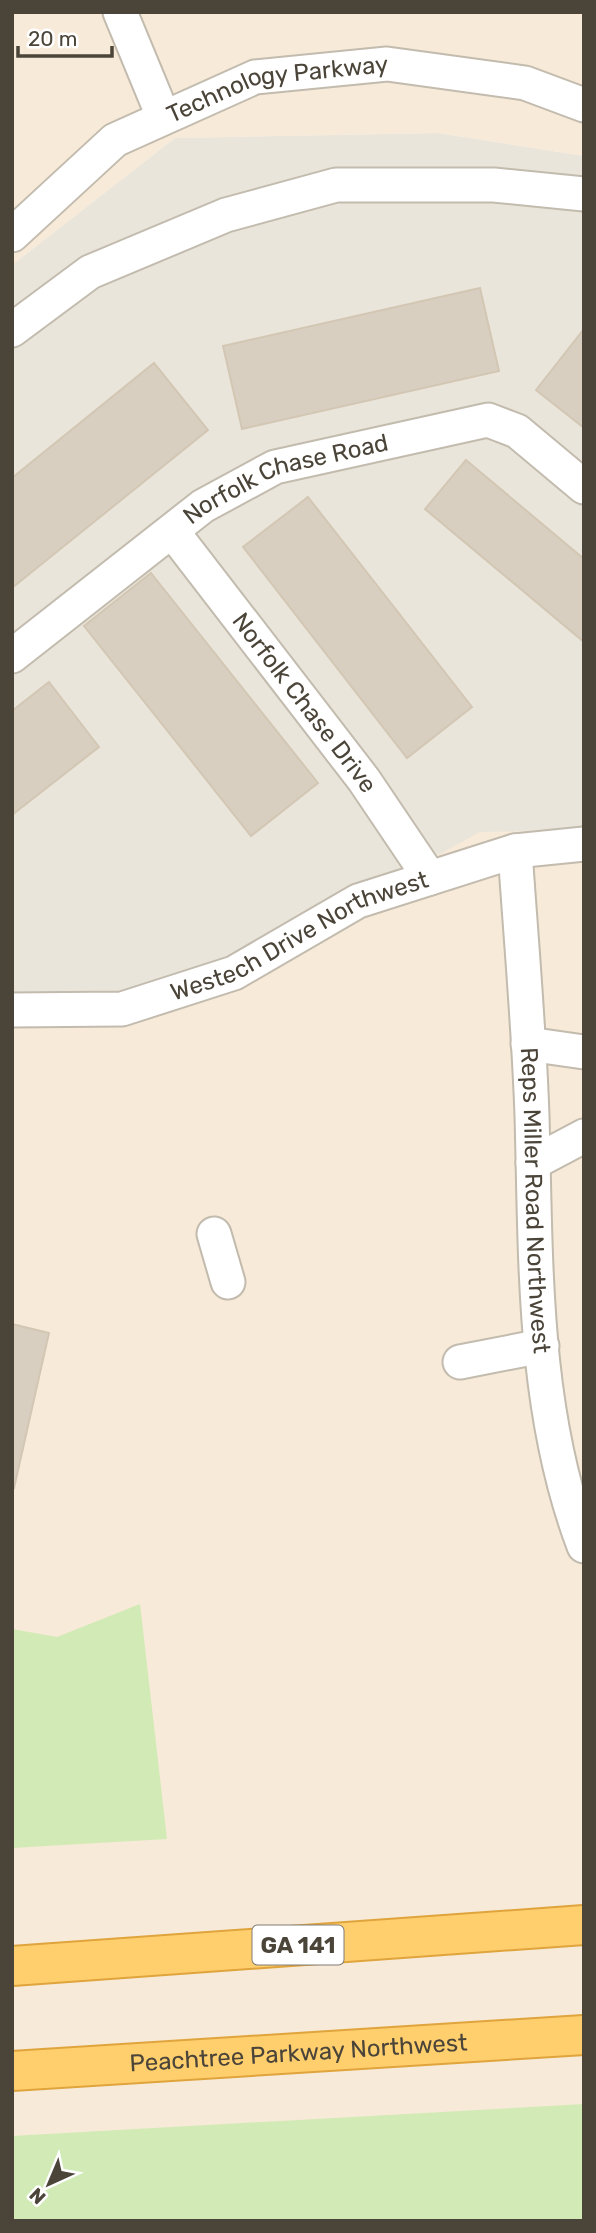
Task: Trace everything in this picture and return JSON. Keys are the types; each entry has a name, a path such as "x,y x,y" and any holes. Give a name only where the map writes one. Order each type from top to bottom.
{"highway":[{"name":"GA 141","path":"12,1966 584,1925"},
{"name":"Peachtree Parkway Northwest","path":"12,2071 573,2039"}],"street":[{"path":"120,12 163,116"},
{"name":"Technology Parkway","path":"12,235 115,140 163,116 255,77 387,64 525,83 584,105"},
{"path":"12,330 90,272 226,215 336,185 494,185 584,194"},
{"name":"Norfolk Chase Road","path":"12,656 203,506 275,467 488,419 517,431 584,487"},
{"name":"Norfolk Chase Drive","path":"172,531 364,780 430,878"},
{"name":"Westech Drive Northwest","path":"12,1010 122,1009 234,973 358,901 515,850 584,844"},
{"name":"Reps Miller Road Northwest","path":"515,850 528,1044 542,1346 551,1435 584,1546"},
{"path":"528,1044 584,1052"},
{"path":"533,1163 584,1136"},
{"path":"215,1234 228,1282"},
{"path":"460,1362 542,1346"}],"shaded area":[{"path":"12,12 584,12 584,156 438,133 175,138 12,265"},
{"path":"438,133 584,156 584,830 159,1008 12,1010 12,265 175,138"},
{"path":"584,830 584,2221 12,2221 12,1010 159,1008 480,832"}],"green space":[{"path":"140,1604 167,1839 12,1848 12,1629 57,1637"},
{"path":"584,2104 584,2221 12,2221 12,2136"}],"building":[{"path":"480,288 499,371 242,429 223,346"},
{"path":"584,329 584,428 536,390"},
{"path":"154,363 208,430 12,588 12,478"},
{"path":"466,460 584,559 584,642 425,509"},
{"path":"308,497 472,707 407,758 243,547"},
{"path":"151,573 318,783 251,836 84,626"},
{"path":"49,682 99,747 12,815 12,711"},
{"path":"12,1324 49,1333 14,1488 12,1487"}]}
